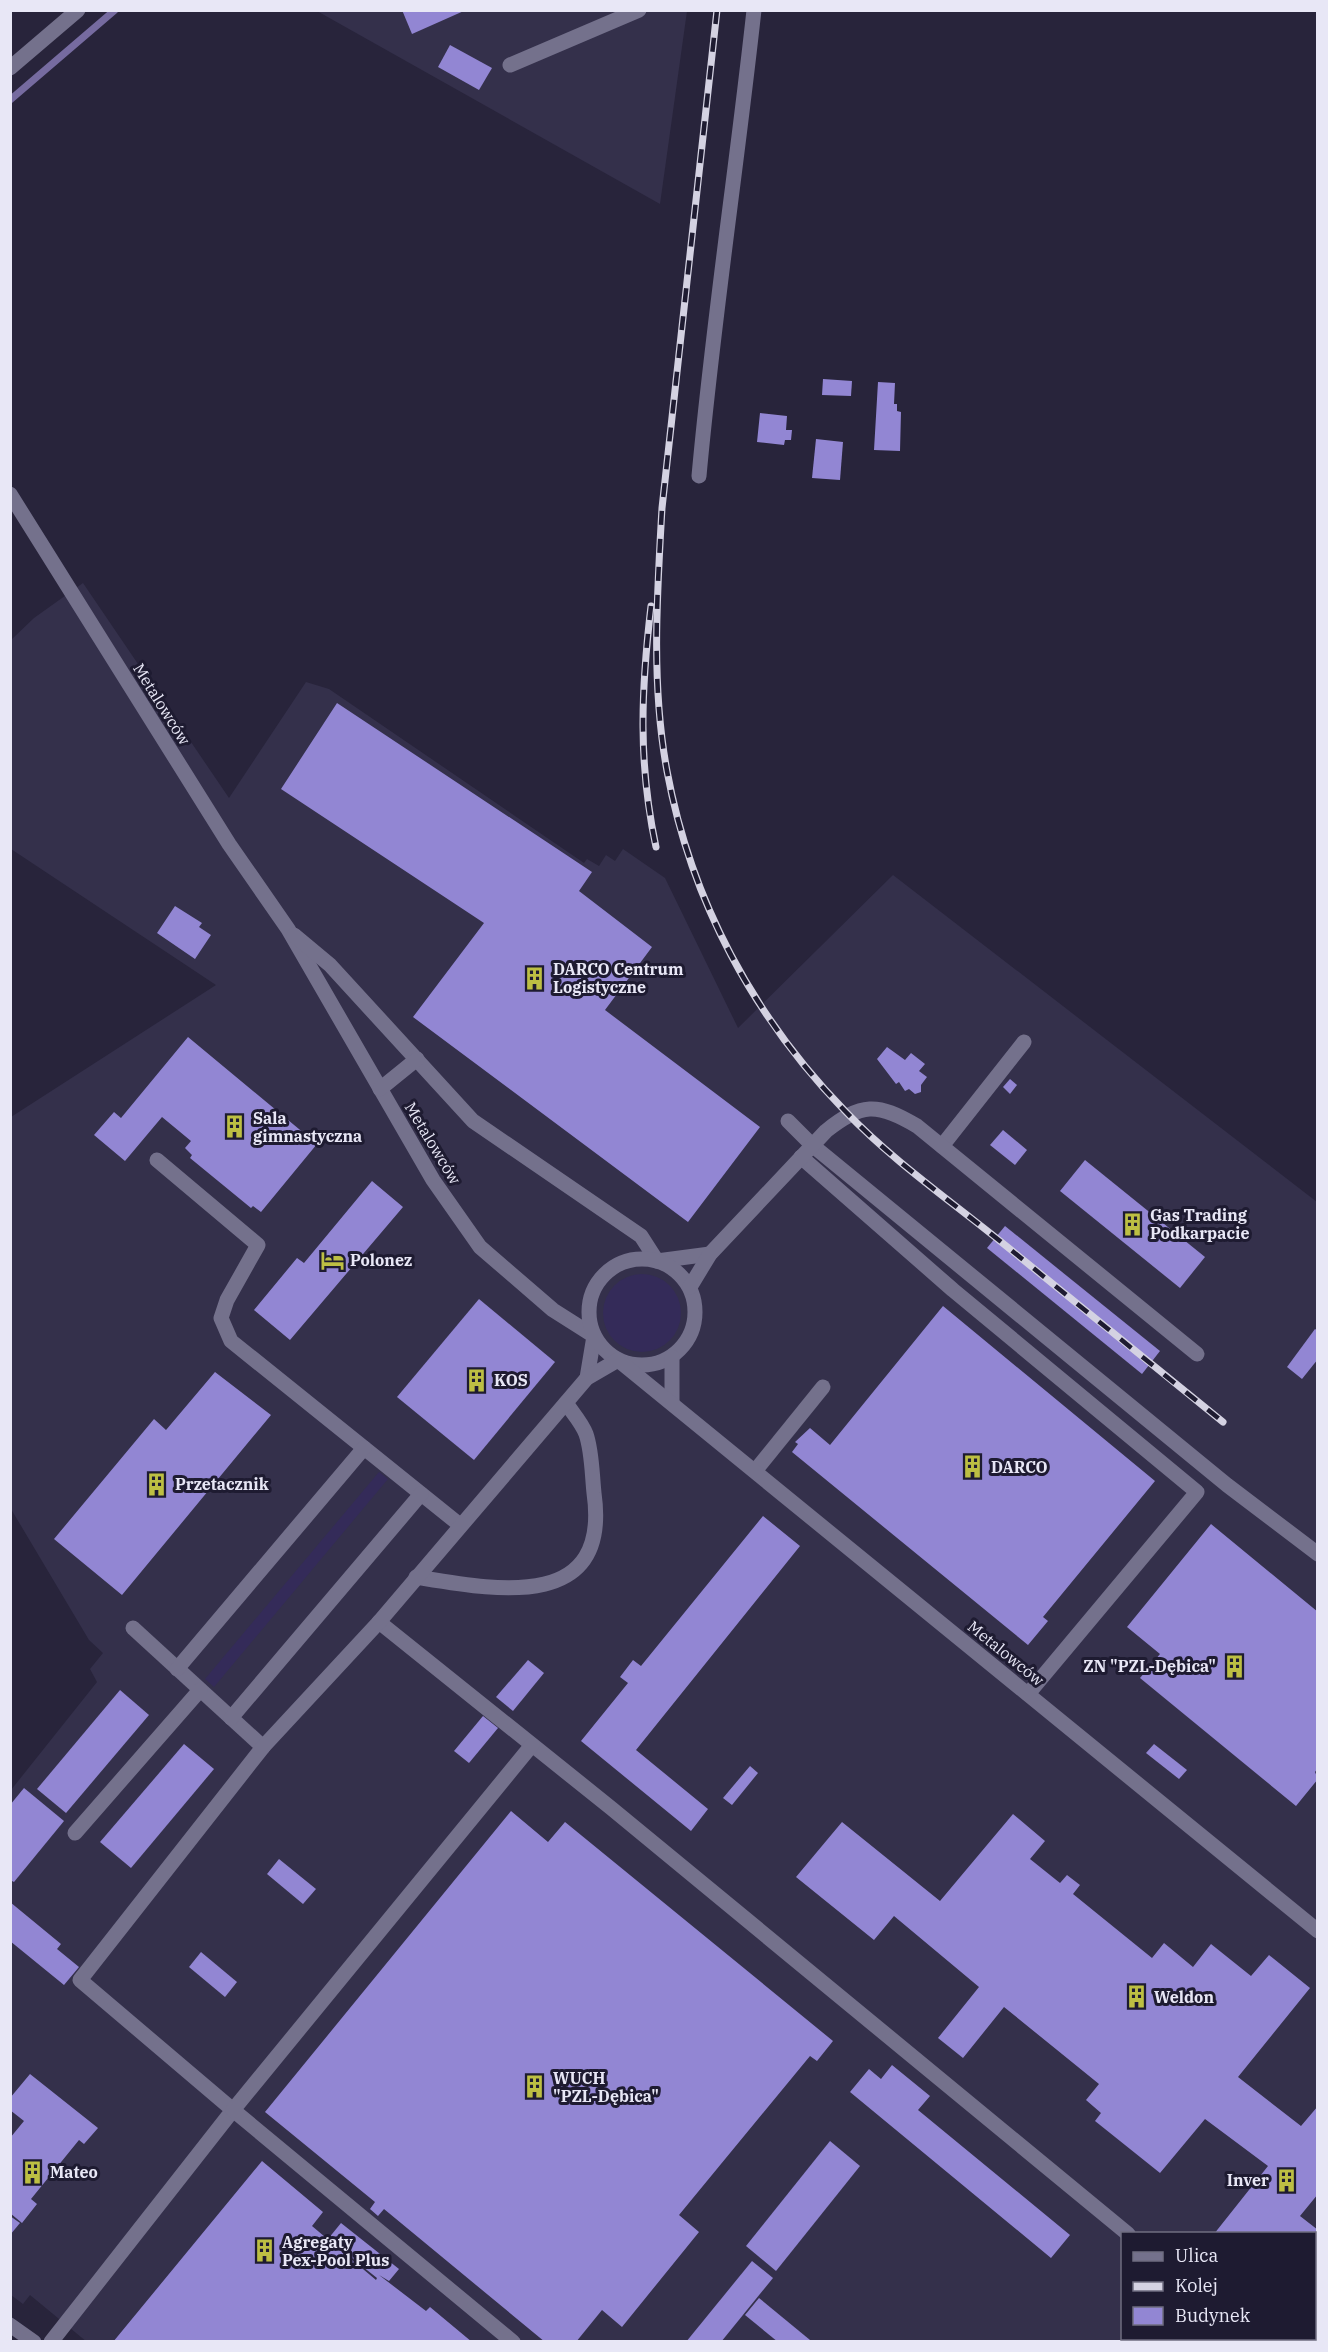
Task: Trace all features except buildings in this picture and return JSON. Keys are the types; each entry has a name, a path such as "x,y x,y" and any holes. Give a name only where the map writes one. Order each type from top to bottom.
{"street":[{"path":"10,68 78,10"},
{"path":"510,66 639,10"},
{"path":"699,476 707,391 739,150 754,10"},
{"name":"Metalowców","path":"10,494 217,825 288,929 433,1180 480,1247 553,1310 594,1336 604,1350 672,1403 1317,1931"},
{"name":"Metalowców","path":"288,929 330,965 473,1120 641,1236 657,1261 668,1265 690,1287"},
{"path":"942,1146 1024,1042"},
{"path":"380,1089 417,1059"},
{"path":"513,2342 80,1980 264,1747 379,1622 587,1378 618,1360 635,1365 653,1365 672,1357 686,1344 694,1327 696,1306 690,1287 710,1254 812,1145 847,1113 858,1109 895,1115 917,1126 1197,1354"},
{"path":"788,1121 812,1145 1227,1485 1317,1554"},
{"path":"801,1157 953,1290 1197,1492 1029,1694"},
{"path":"157,1160 258,1245 227,1300 221,1318 231,1341 460,1525"},
{"path":"587,1378 594,1336 589,1320 590,1300 597,1283 619,1264 638,1259 657,1261 710,1254"},
{"path":"672,1357 672,1403"},
{"path":"755,1471 823,1387"},
{"path":"416,1577 457,1583 534,1586 566,1577 585,1559 595,1536 596,1510 586,1433 566,1403"},
{"path":"177,1670 364,1448"},
{"path":"231,1718 421,1494"},
{"path":"379,1622 611,1808 1126,2232"},
{"path":"133,1628 264,1747"},
{"path":"75,1833 200,1690"},
{"path":"51,2342 233,2110 532,1745"},
{"path":"10,2325 34,2342"}],"shaded area":[{"path":"317,11 687,11 660,204"},
{"path":"83,583 229,798 306,682 329,689 584,863 587,859 599,866 606,855 615,861 623,849 665,878 738,1028 893,875 1317,1202 1318,2341 87,2342 30,2295 23,2304 11,2295 11,1790 97,1682 90,1669 103,1653 89,1640 11,1509 11,1117 216,985 11,849 11,640 34,618"},
{"path":"642,1274 657,1277 674,1291 681,1313 678,1328 664,1345 642,1352 627,1349 610,1335 603,1313 606,1298 620,1281"},
{"path":"379,1472 388,1479 214,1687 205,1679"}],"waterway":[{"path":"10,100 115,10"}],"railway":[{"path":"717,10 662,508 657,607 657,673 662,739 678,819 692,866 731,955 755,997 813,1076 846,1112 901,1163 1223,1422"},
{"path":"651,606 643,697 643,727 646,786 656,847"}],"place":[{"name":"DARCO Centrum Logistyczne","path":"535,978"},
{"name":"Sala gimnastyczna","path":"235,1127"},
{"name":"Gas Trading Podkarpacie","path":"1132,1224"},
{"name":"Polonez","path":"332,1260"},
{"name":"KOS","path":"476,1380"},
{"name":"DARCO","path":"973,1467"},
{"name":"Przetacznik","path":"157,1484"},
{"name":"ZN \"PZL-Dębica\"","path":"1234,1666"},
{"name":"Weldon","path":"1136,1997"},
{"name":"WUCH \"PZL-Dębica\"","path":"535,2087"},
{"name":"Mateo","path":"32,2172"},
{"name":"Inver","path":"1287,2180"},
{"name":"Agregaty Pex-Pool Plus","path":"264,2251"}]}
